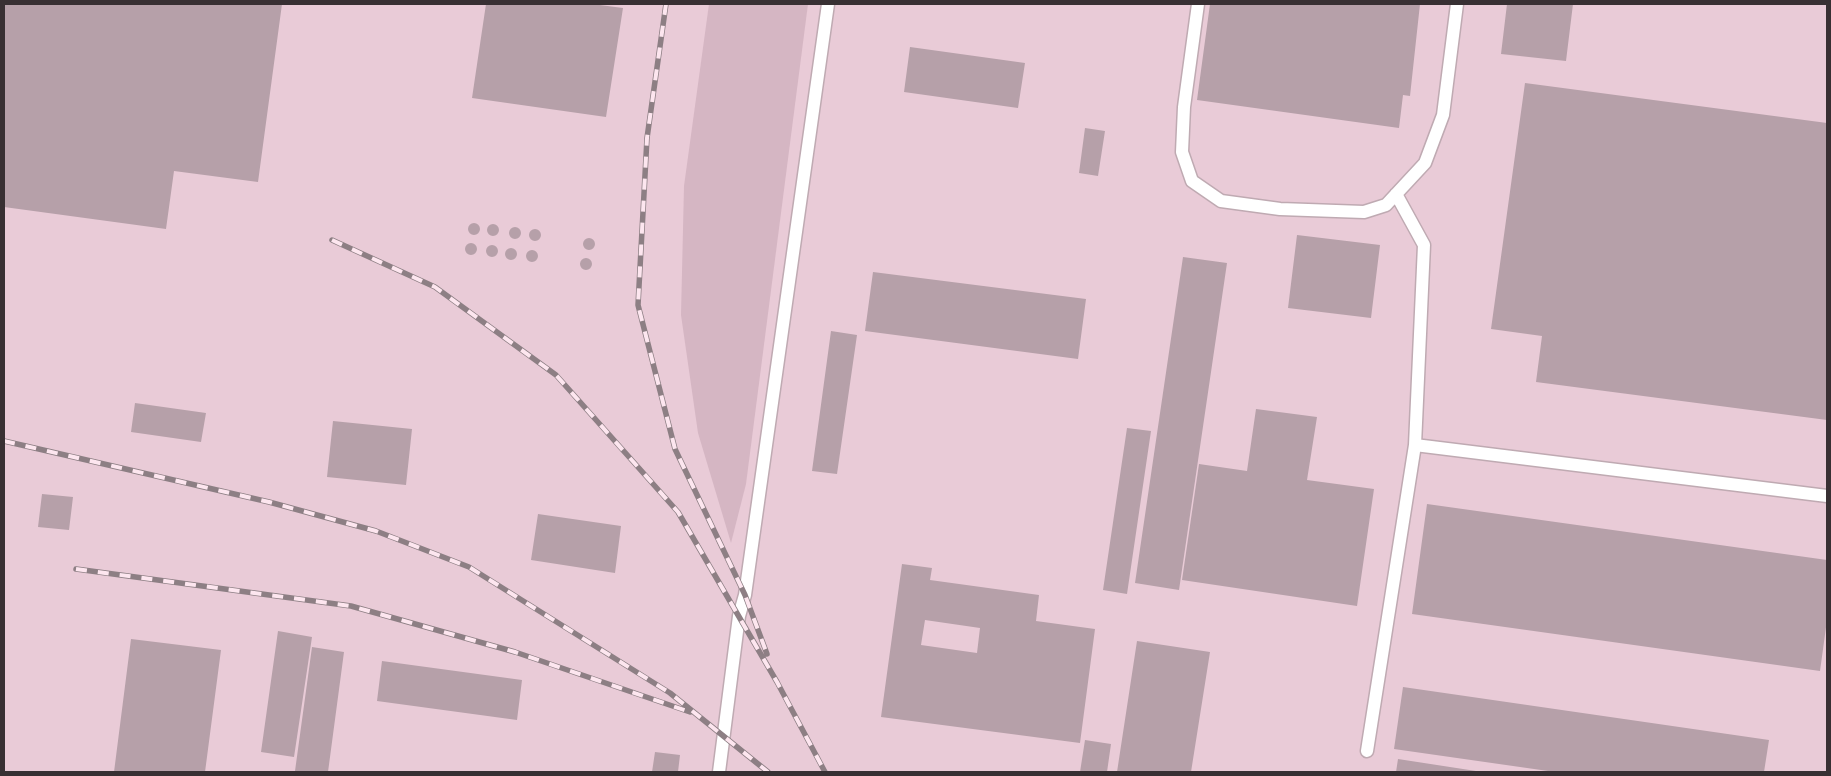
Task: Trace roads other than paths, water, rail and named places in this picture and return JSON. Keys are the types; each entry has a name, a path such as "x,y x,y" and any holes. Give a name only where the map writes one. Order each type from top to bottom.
{"lane":[{"path":"719,772 739,616 745,594 828,4"},
{"path":"1198,4 1184,107 1182,152 1192,181 1221,201 1280,209 1364,212 1386,206 1425,163 1443,116 1458,4"},
{"path":"1368,751 1415,445 1424,246 1396,194"},
{"path":"1415,445 1827,496"}],"railway":[{"path":"666,4 647,138 638,305 675,449 745,595 767,654"},
{"path":"332,240 435,287 556,375 678,512 777,682 825,772"},
{"path":"4,441 269,502 376,531 469,567 670,693 768,772"},
{"path":"76,569 351,606 515,652 690,712"}]}
